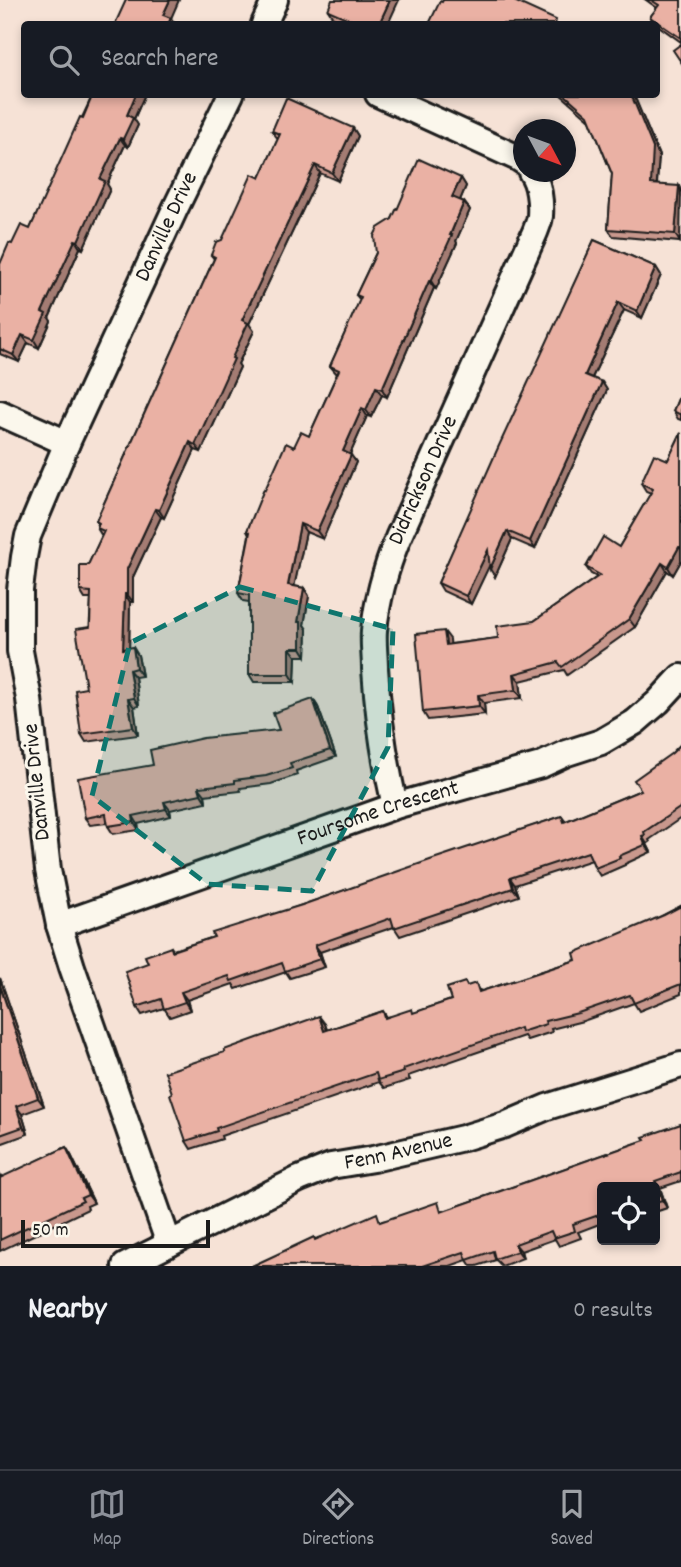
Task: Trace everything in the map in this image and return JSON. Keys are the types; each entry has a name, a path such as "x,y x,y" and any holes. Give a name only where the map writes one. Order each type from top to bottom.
{"street":[{"path":"265,21 275,0"},
{"name":"Danville Drive","path":"169,1244 59,925 48,870 29,699 20,651 20,590 28,536 66,443 229,98"},
{"path":"388,98 513,156"},
{"name":"Didrickson Drive","path":"395,806 377,698 373,634 377,607 394,548 540,218 536,182"},
{"path":"0,414 66,443"},
{"name":"Foursome Crescent","path":"59,925 395,806 541,765 567,752 601,743 635,722 681,677"},
{"name":"Fenn Avenue","path":"125,1266 299,1179 331,1166 463,1138 505,1125 547,1107 681,1065"}],"highlighted area":[{"path":"240,587 393,629 388,747 312,891 207,884 92,796 130,643"}],"building":[{"path":"126,0 170,0 163,15 171,18 170,21 116,21"},
{"path":"332,0 390,0 380,21 353,21 328,10"},
{"path":"512,0 556,20 430,21 440,1"},
{"path":"651,0 681,0 681,38 660,24 660,21 650,17 659,5"},
{"path":"681,44 681,62 673,50"},
{"path":"91,98 134,98 127,115 133,118 100,179 105,181 42,312 46,314 34,340 22,335 13,355 0,349 0,264 21,225 30,229 80,117 83,118"},
{"path":"286,98 353,128 332,173 315,165 242,320 248,323 195,445 190,442 159,510 155,509 127,569 123,649 133,647 136,668 129,670 134,698 128,699 133,727 81,734 75,690 86,688 76,629 90,627 91,592 80,591 80,565 88,565 104,531 97,528 99,523 96,521 215,257 211,255 216,242 222,240 252,174 260,178 280,134 272,131"},
{"path":"569,98 633,98 653,148 651,184 679,186 675,234 608,229 612,174 588,115"},
{"path":"419,159 461,178 452,197 464,202 452,235 382,389 376,387 366,410 362,408 343,451 351,455 317,531 300,524 288,585 304,588 298,622 301,622 301,648 290,648 290,674 249,674 249,595 238,593 250,532 247,531 286,443 294,447 301,432 309,436 339,370 330,366 361,297 356,295 376,253 374,236 378,228 392,219"},
{"path":"594,240 656,267 637,311 618,302 585,375 602,382 530,541 507,531 490,569 488,550 466,596 438,583"},
{"path":"681,392 681,415 673,411"},
{"path":"681,433 681,547 668,567 662,563 629,619 562,667 558,662 514,674 516,690 478,695 479,706 423,712 416,634 444,631 446,645 498,638 497,626 534,621 600,575 586,567 603,537 619,547 653,489 641,483 654,454 668,460"},
{"path":"313,699 330,750 290,763 292,768 266,776 199,787 201,794 164,802 166,809 133,816 134,822 108,826 106,814 85,818 78,778 153,765 150,750 203,738 279,730 273,713"},
{"path":"681,744 681,807 644,832 645,835 642,836 645,845 619,856 620,858 595,868 588,852 510,878 513,888 394,928 391,918 315,945 320,959 285,971 282,963 231,981 229,976 181,992 185,1002 164,1009 161,999 137,1007 125,971 148,963 145,956 171,947 172,951 214,937 212,933 562,816 564,822 641,790 634,780"},
{"path":"681,906 681,984 634,1003 630,995 545,1021 546,1024 521,1032 520,1028 378,1080 376,1073 216,1128 217,1131 186,1141 165,1072 319,1016 324,1031 383,1011 385,1018 412,1009 413,1013 451,1000 447,988 465,982 467,986 476,983 479,992 576,960 574,953"},
{"path":"0,986 38,1098 16,1106 23,1127 0,1135"},
{"path":"681,1124 681,1172 655,1182 597,1182 597,1216 573,1224 575,1231 554,1238 551,1231 515,1244 518,1251 495,1259 493,1251 467,1260 464,1252 422,1266 252,1266 314,1237 315,1240 377,1213 380,1222 438,1202 441,1212 645,1140 643,1137"},
{"path":"66,1147 88,1195 81,1198 83,1201 0,1240 0,1178"}]}
